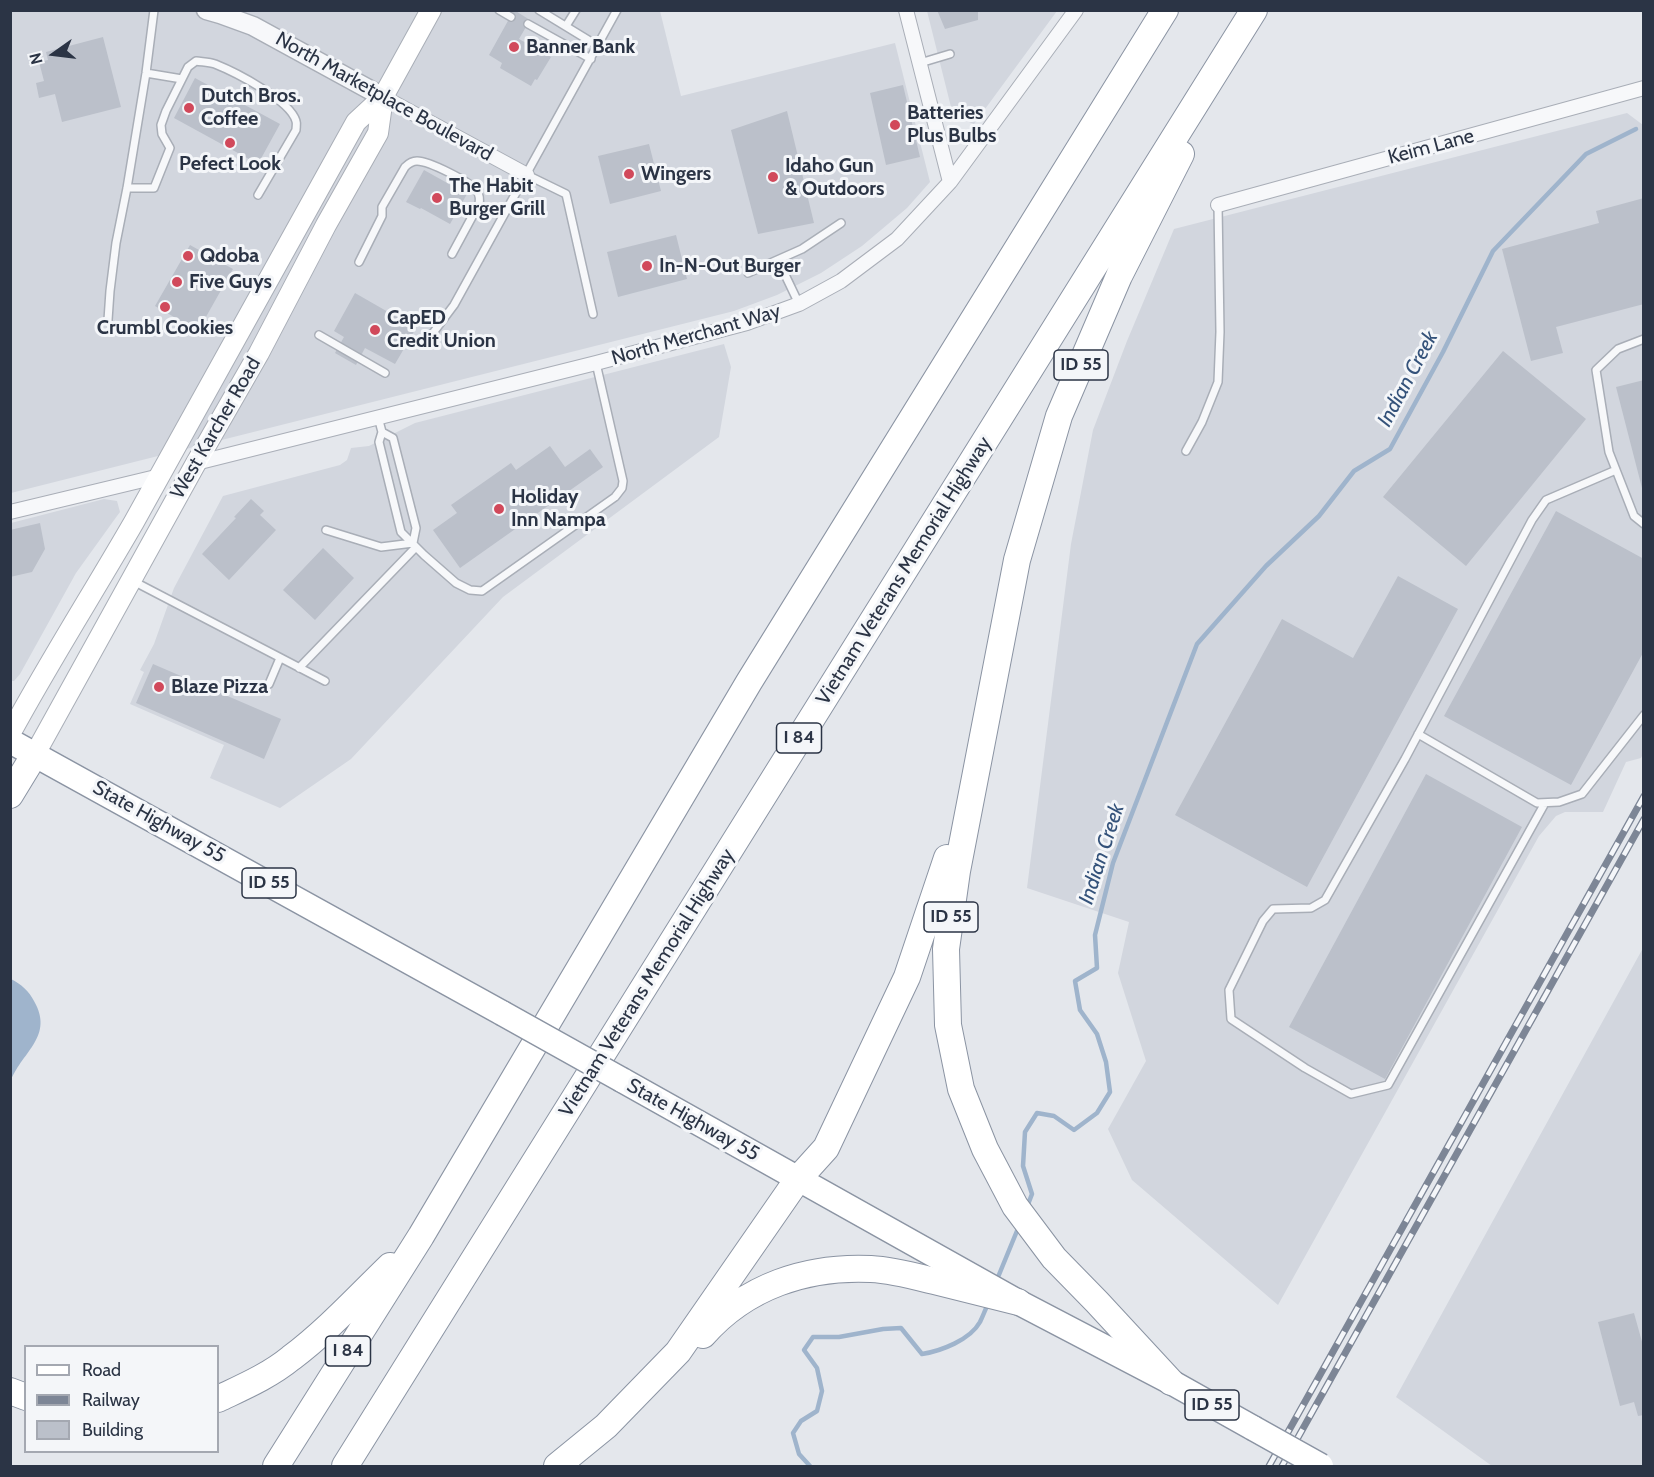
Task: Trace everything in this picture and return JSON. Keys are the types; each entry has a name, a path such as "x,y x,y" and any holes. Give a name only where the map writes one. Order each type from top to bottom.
{"highway":[{"name":"I 84","path":"276,1467 421,1236 749,682 1165,10"},
{"name":"ID 55","path":"1171,1382 1054,1258 1015,1206 985,1149 961,1089 948,1025 946,949 957,871 1017,560 1059,416 1119,276 1254,10"},
{"name":"Vietnam Veterans Memorial Highway","path":"345,1467 1254,10"},
{"path":"557,1467 606,1426 678,1352 798,1179 826,1148 907,977 944,868 1017,560"},
{"name":"State Highway 55","path":"10,741 1018,1302 1171,1382 1321,1467"},
{"path":"10,795 35,754"},
{"path":"219,1399 252,1384 291,1359 421,1236"},
{"path":"572,1467 612,1432 715,1322 747,1297 787,1278 825,1270 872,1269 913,1276 1018,1302"},
{"path":"10,1390 24,1397"}],"main road":[{"name":"West Karcher Road","path":"10,734 160,476 356,122 383,96 431,10"},
{"name":"West Karcher Road","path":"35,754 378,133 383,96"},
{"path":"196,463 195,439 240,356 235,339"}],"street":[{"path":"906,10 950,182"},
{"name":"North Merchant Way","path":"196,463 596,363 747,323 799,304 841,281 897,239 950,182 1076,10"},
{"name":"North Marketplace Boulevard","path":"215,12 253,26 527,175"},
{"name":"Keim Lane","path":"1218,205 1644,88"},
{"path":"10,512 160,476"}],"lane":[{"path":"108,320 116,243 146,73 154,10"},
{"path":"498,10 511,16"},
{"path":"539,10 597,46"},
{"path":"566,26 576,10"},
{"path":"433,333 454,305 617,10"},
{"path":"528,24 591,59"},
{"path":"920,63 950,54"},
{"path":"127,188 154,188 170,148 162,134 161,125 188,67 196,61 213,63 247,79 275,97 291,112 296,121 296,130 258,195"},
{"path":"146,73 182,79"},
{"path":"359,262 382,216 382,207 405,167 409,162 415,161 434,165 471,185 478,193 479,204 452,254"},
{"path":"527,175 566,194 593,314"},
{"path":"1186,451 1202,422 1218,382 1220,332 1218,205"},
{"path":"748,273 802,249 841,223"},
{"path":"778,260 799,304"},
{"path":"319,335 385,373"},
{"path":"1644,339 1618,349 1596,370 1609,452 1634,516 1644,524"},
{"path":"378,417 382,432 379,442 401,532 456,583 470,590 482,591 620,493 623,481 596,363"},
{"path":"299,668 415,545 416,528 393,438 382,432"},
{"path":"1545,802 1388,1085 1351,1094 1305,1068 1231,1019 1229,990 1263,921 1273,909 1311,908 1325,900 1418,734 1532,520 1546,500 1616,470"},
{"path":"326,530 381,547 415,545"},
{"path":"131,580 326,681"},
{"path":"269,684 280,658"},
{"path":"1418,734 1537,803 1559,802 1582,794 1644,714"}],"shaded area":[{"path":"11,11 660,11 681,96 895,43 930,182 907,208 862,246 821,273 777,295 734,311 11,493"},
{"path":"927,11 1057,11 974,124 959,118 952,111"},
{"path":"1627,113 1643,125 1643,754 1641,758 1626,762 1603,812 1565,812 1556,816 1539,836 1278,1305 1132,1180 1108,1129 1146,1061 1118,973 1129,922 1027,888 1071,544 1093,430 1174,229"},
{"path":"724,344 731,367 719,437 503,597 351,759 280,808 210,778 224,745 130,704 144,672 140,670 154,644 174,588 223,496 340,465 347,460 351,448 369,446 415,423"},
{"path":"104,499 117,501 120,512 76,573 20,674 14,681 11,681 11,523"},
{"path":"1643,948 1643,1466 1492,1466 1396,1397"}],"water":[{"path":"11,979 32,997 41,1024 39,1034 11,1080"}],"building":[{"name":"Banner Bank","path":"514,10 530,20 519,39 551,57 531,86 500,68 502,63 489,55"},
{"path":"937,10 978,10 978,20 945,29"},
{"path":"103,37 121,107 62,122 55,94 39,98 36,83 44,81 39,62 48,60 46,52"},
{"path":"195,78 280,124 258,164 174,118"},
{"name":"Batteries Plus Bulbs","path":"903,85 920,157 886,165 870,93"},
{"name":"Idaho Gun & Outdoors","path":"787,111 814,223 758,234 731,130"},
{"name":"Wingers","path":"649,144 661,191 610,204 598,156"},
{"name":"The Habit Burger Grill","path":"424,170 467,194 450,224 406,202"},
{"path":"1644,198 1644,304 1556,327 1563,353 1531,361 1502,249 1599,223 1596,211"},
{"name":"In-N-Out Burger","path":"676,235 687,279 618,297 607,252"},
{"path":"190,245 233,269 198,331 155,306"},
{"name":"CapED Credit Union","path":"355,293 416,328 395,364 365,348 356,365 335,353 344,337 334,331"},
{"path":"1503,351 1586,419 1466,566 1383,497"},
{"path":"1644,380 1644,492 1643,492 1616,387"},
{"name":"Holiday Inn Nampa","path":"550,446 565,467 590,449 603,467 460,568 433,530 457,513 451,505 511,463 516,470"},
{"path":"251,499 264,511 260,515 276,530 229,580 202,554"},
{"path":"1556,511 1644,559 1644,651 1571,785 1444,716"},
{"path":"40,523 45,549 32,572 10,577 10,530"},
{"path":"323,548 354,578 315,620 283,590"},
{"path":"1398,576 1458,609 1307,887 1175,815 1282,619 1353,658"},
{"path":"153,664 281,719 264,759 136,703"},
{"path":"1426,774 1522,827 1385,1079 1289,1027"},
{"path":"1634,1313 1644,1349 1644,1415 1638,1416 1634,1402 1620,1406 1598,1322"}],"waterway":[{"name":"Indian Creek","path":"1027,1207 1032,1194 1023,1166 1025,1132 1037,1113 1054,1116 1074,1130 1097,1113 1110,1092 1106,1062 1097,1034 1080,1010 1075,981 1097,968 1095,935 1113,863 1197,644 1266,566 1319,516 1354,471 1390,449 1443,352 1493,251 1586,154 1636,129"},
{"name":"Indian Creek","path":"996,1282 1019,1226"},
{"name":"Indian Creek","path":"810,1466 799,1454 793,1433 801,1421 817,1411 822,1391 817,1368 804,1350 813,1337 839,1337 901,1328 922,1354 946,1347 969,1334 980,1322 988,1304"}],"railway":[{"path":"1269,1466 1644,796"},
{"path":"1282,1466 1644,819"}],"place":[{"name":"Banner Bank","path":"514,47"},
{"name":"Dutch Bros. Coffee","path":"189,108"},
{"name":"Batteries Plus Bulbs","path":"895,125"},
{"name":"Pefect Look","path":"230,143"},
{"name":"Wingers","path":"629,174"},
{"name":"Idaho Gun & Outdoors","path":"773,177"},
{"name":"The Habit Burger Grill","path":"437,198"},
{"name":"Qdoba","path":"188,256"},
{"name":"In-N-Out Burger","path":"647,266"},
{"name":"Five Guys","path":"177,282"},
{"name":"Crumbl Cookies","path":"165,307"},
{"name":"CapED Credit Union","path":"375,330"},
{"name":"Holiday Inn Nampa","path":"499,509"},
{"name":"Blaze Pizza","path":"159,687"}]}
